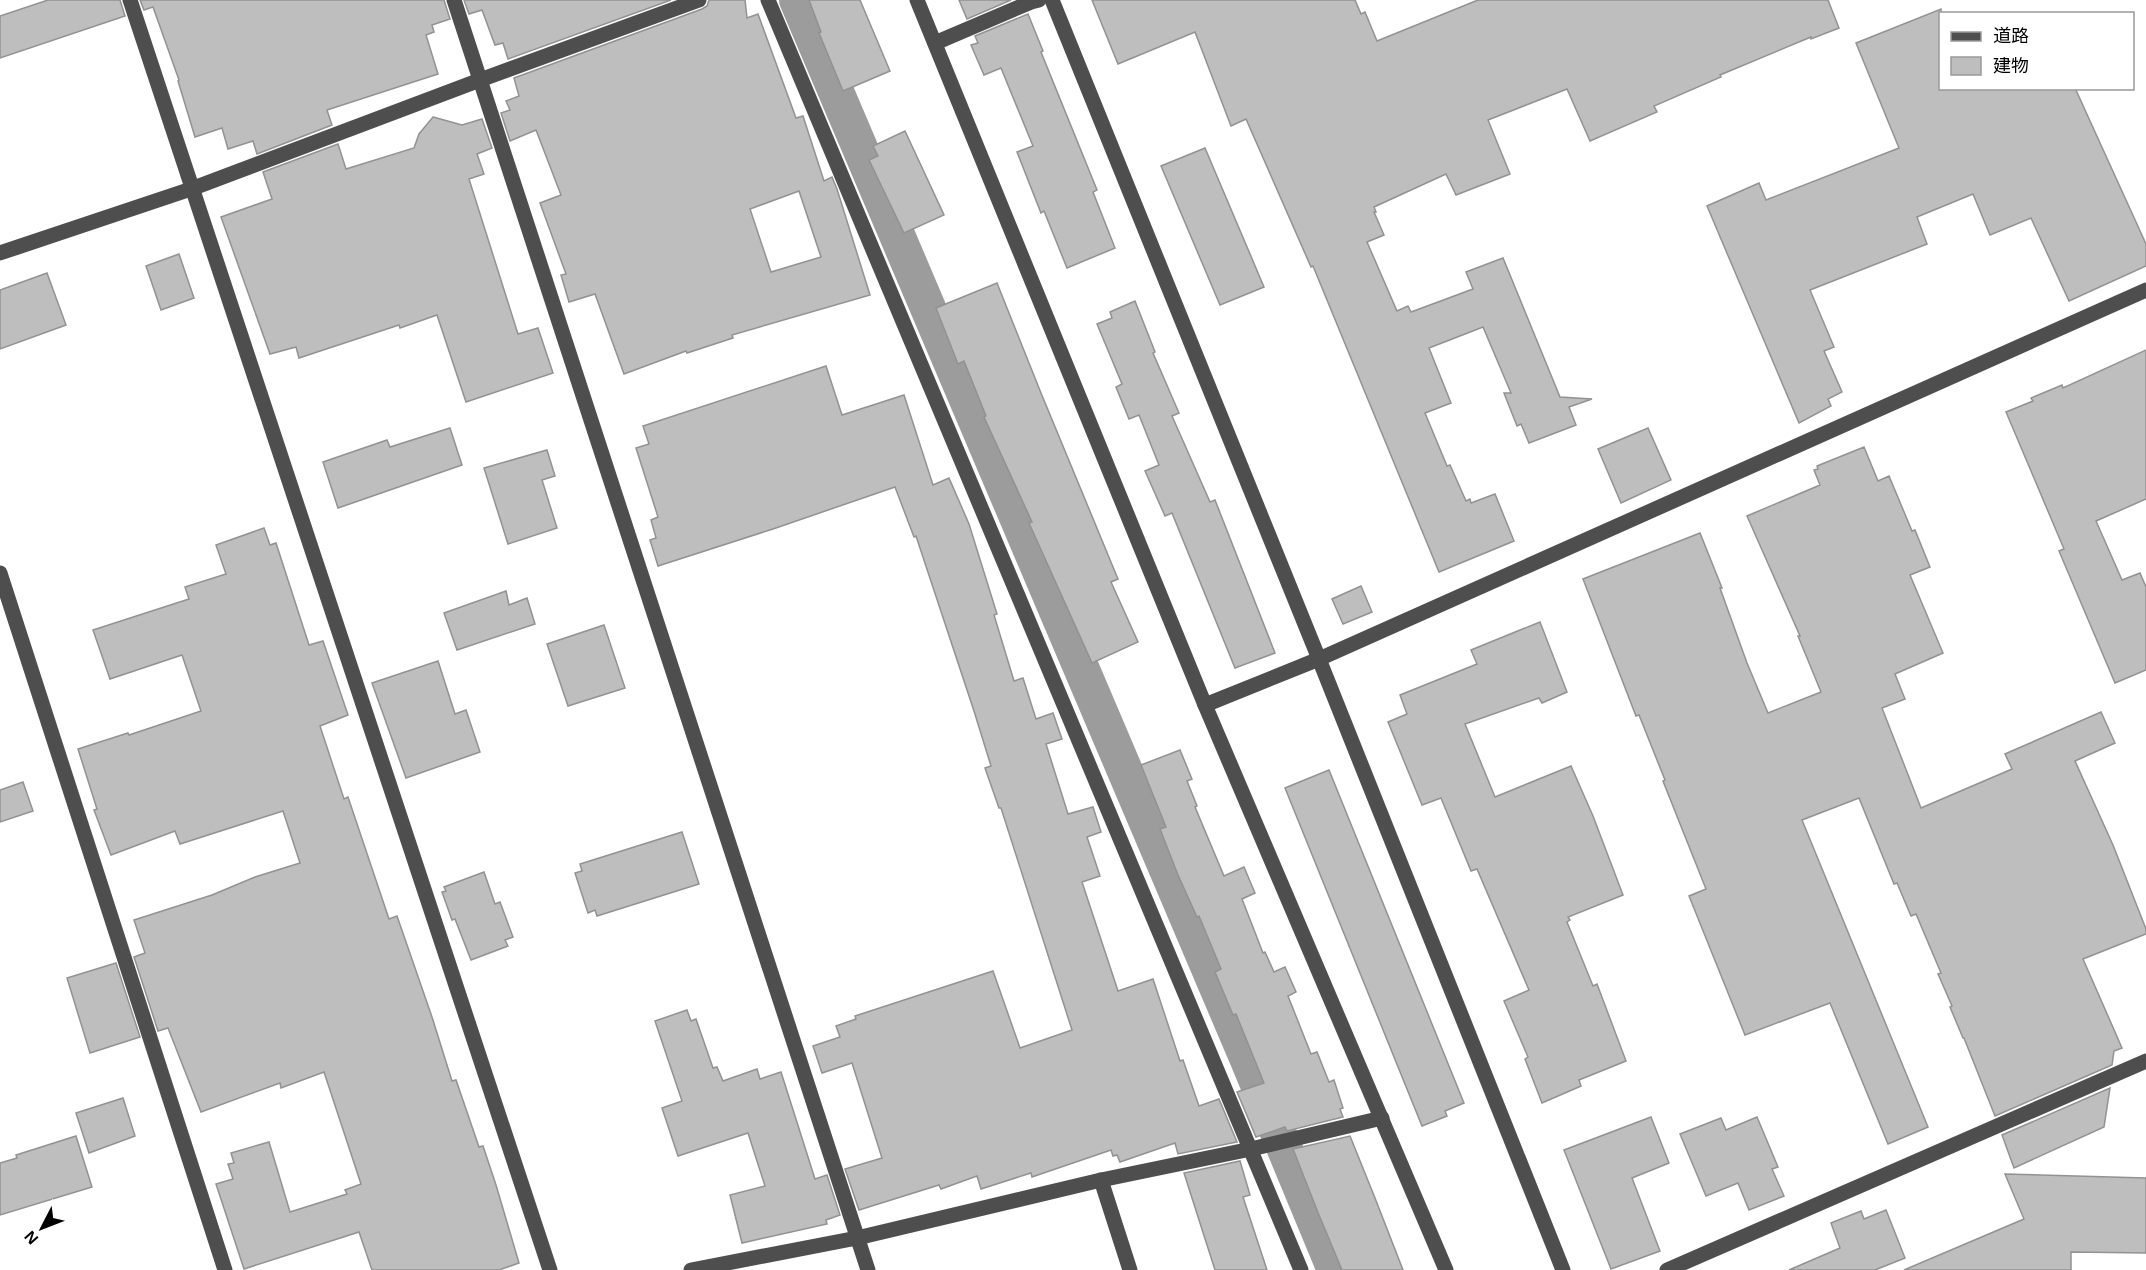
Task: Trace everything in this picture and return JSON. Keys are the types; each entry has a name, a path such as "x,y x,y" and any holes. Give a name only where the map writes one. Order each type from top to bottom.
{"street":[{"path":"130,0 550,1270"},
{"path":"454,0 868,1270"},
{"path":"0,253 191,189 699,0"},
{"path":"768,0 1301,1270"},
{"path":"916,0 1205,705 1446,1270"},
{"path":"935,44 1039,0"},
{"path":"1052,0 1563,1270"},
{"path":"1205,705 1319,659 2146,290"},
{"path":"0,573 225,1270"},
{"path":"1667,1270 2146,1061"},
{"path":"691,1270 857,1238 1101,1180 1251,1149 1382,1118"},
{"path":"1101,1180 1130,1270"}],"building":[{"path":"48,0 120,0 125,16 0,58 0,16"},
{"path":"140,0 444,0 450,19 432,25 434,32 426,35 438,74 327,110 332,125 257,154 253,141 228,149 222,128 195,137 179,80 153,7 144,10"},
{"path":"464,0 671,0 508,59 503,43 495,45 482,10 469,14"},
{"path":"709,0 745,0 747,18 758,14 796,118 803,116 824,181 832,177 837,189 870,295 732,335 733,338 687,353 686,351 624,374 595,294 569,302 561,275 566,274 540,203 561,195 536,130 510,141 501,113 510,110 506,101 519,96 514,78 707,6","holes":["799,191 821,257 771,272 750,209"]},
{"path":"809,0 860,0 890,71 843,91 819,33 821,32"},
{"path":"959,0 1011,0 967,19"},
{"path":"1092,0 1355,0 1361,14 1365,12 1377,41 1478,0 1828,0 1839,28 1811,39 1811,37 1720,75 1721,77 1654,106 1657,112 1590,141 1567,89 1488,120 1510,174 1456,195 1446,174 1374,207 1384,235 1367,242 1397,311 1408,306 1411,312 1473,289 1466,272 1503,258 1560,397 1592,399 1569,407 1576,425 1529,443 1521,424 1517,426 1504,393 1511,393 1483,327 1429,348 1451,403 1425,413 1447,466 1450,465 1466,501 1470,499 1471,503 1495,494 1514,541 1439,572 1313,266 1311,267 1246,119 1231,126 1195,32 1118,64"},
{"path":"1941,9 1939,12 1939,90 2076,90 2146,244 2146,266 2069,301 2031,218 1990,235 1973,194 1917,217 1927,244 1810,290 1834,347 1824,351 1842,392 1828,399 1831,406 1799,423 1707,206 1759,183 1766,200 1899,148 1856,43"},
{"path":"1028,14 1097,190 1093,192 1115,248 1067,268 1044,211 1041,213 1017,152 1033,146 1001,68 984,75 971,45 978,43 975,36"},
{"path":"433,117 462,125 482,119 492,148 477,154 484,174 469,179 518,334 538,328 553,373 466,402 437,315 299,358 296,347 270,354 221,217 272,199 263,172 338,144 346,169 414,148 419,134"},
{"path":"905,131 944,215 904,233 869,160 878,156 873,146"},
{"path":"1205,148 1264,287 1220,305 1161,166"},
{"path":"179,254 194,298 161,310 146,266"},
{"path":"47,273 66,325 0,349 0,290"},
{"path":"997,283 1118,579 1111,582 1138,642 1092,663 984,417 986,416 964,361 958,364 936,308"},
{"path":"1135,301 1155,352 1153,353 1179,413 1172,416 1210,502 1215,500 1275,653 1235,668 1172,513 1165,516 1145,471 1159,465 1139,415 1129,419 1116,387 1122,384 1097,324 1112,318 1110,312"},
{"path":"2146,350 2146,499 2096,521 2122,580 2140,573 2146,587 2146,670 2115,683 2059,551 2064,549 2006,412 2033,401 2031,398 2062,385 2063,388"},
{"path":"826,366 842,415 904,395 933,485 949,478 969,524 997,614 994,615 1014,681 1023,678 1036,719 1053,713 1062,739 1046,744 1068,814 1093,807 1101,832 1087,837 1100,876 1082,882 1118,991 1153,979 1180,1061 1183,1060 1199,1106 1219,1099 1237,1142 1178,1154 1175,1143 1120,1162 1117,1155 1113,1156 1111,1150 1032,1177 1031,1173 981,1189 977,1176 941,1189 939,1185 859,1210 845,1169 882,1158 852,1063 822,1073 813,1046 840,1037 836,1026 856,1019 855,1016 993,971 1020,1048 1072,1030 1001,808 999,808 985,768 991,766 974,711 916,536 914,537 895,487 658,566 650,540 656,538 651,520 658,517 636,448 649,444 643,426"},
{"path":"450,428 462,465 338,508 323,462 387,440 390,447"},
{"path":"1648,428 1671,480 1621,503 1598,449"},
{"path":"1864,447 1878,481 1889,476 1930,567 1910,575 1943,653 1895,674 1905,699 1882,708 1921,808 2012,769 2005,754 2101,712 2115,743 2075,761 2113,845 2146,929 2146,934 2083,959 2122,1048 2114,1051 2112,1065 1995,1116 1950,1007 1952,1006 1938,974 1941,973 1916,914 1911,916 1897,883 1894,884 1859,798 1802,820 1928,1127 1888,1144 1830,1003 1745,1035 1689,896 1706,889 1663,781 1665,780 1639,715 1636,716 1583,579 1700,533 1722,588 1720,588 1747,663 1768,713 1821,692 1798,636 1800,636 1747,516 1820,485 1814,470 1818,469 1817,466"},
{"path":"547,450 555,476 542,480 557,528 508,544 484,468"},
{"path":"264,528 270,545 276,543 309,645 323,641 348,715 320,726 344,799 348,797 389,919 397,916 452,1081 456,1080 479,1147 483,1146 496,1185 519,1263 499,1270 372,1270 359,1232 244,1269 216,1184 233,1179 228,1164 234,1163 231,1153 269,1142 290,1212 347,1194 345,1190 361,1184 324,1072 281,1088 280,1083 201,1112 168,1028 158,1031 134,957 145,953 134,920 300,863 283,811 180,844 175,831 111,855 94,810 97,809 78,749 201,711 182,655 110,679 93,630 189,599 185,587 226,574 216,545"},
{"path":"1361,586 1372,612 1343,624 1332,599"},
{"path":"506,591 509,605 527,598 535,624 457,650 444,613"},
{"path":"1540,622 1567,692 1542,703 1539,698 1465,724 1495,797 1571,766 1623,895 1568,917 1570,920 1567,922 1593,986 1597,984 1626,1061 1579,1080 1581,1086 1542,1103 1525,1059 1528,1057 1504,1001 1529,990 1477,869 1471,871 1441,798 1422,805 1388,722 1407,714 1400,695 1477,664 1471,650"},
{"path":"604,625 625,688 568,706 547,644"},
{"path":"438,661 455,714 466,710 480,752 406,778 372,683"},
{"path":"1180,750 1192,779 1187,781 1197,806 1195,807 1224,876 1244,867 1255,893 1242,899 1263,953 1265,952 1274,972 1285,967 1296,992 1288,996 1311,1054 1317,1052 1329,1082 1334,1080 1343,1108 1340,1109 1343,1117 1287,1131 1285,1127 1256,1137 1237,1092 1264,1083 1236,1014 1233,1015 1215,972 1221,969 1199,916 1197,917 1178,875 1160,829 1166,827 1141,765"},
{"path":"1329,770 1464,1103 1445,1111 1447,1116 1422,1126 1285,788"},
{"path":"23,782 33,811 0,822 0,790"},
{"path":"682,832 699,884 597,916 595,910 588,913 575,873 582,871 580,864"},
{"path":"484,872 495,904 500,902 513,937 505,940 508,946 471,960 442,892 446,891 444,887"},
{"path":"116,963 140,1037 90,1053 67,978"},
{"path":"687,1010 691,1021 696,1019 713,1068 717,1067 723,1081 757,1069 760,1079 781,1072 815,1179 827,1175 840,1215 826,1220 827,1224 742,1243 730,1195 765,1186 748,1133 678,1156 662,1108 682,1101 655,1021"},
{"path":"2110,1088 2104,1127 2014,1168 2002,1135"},
{"path":"123,1098 135,1136 89,1153 76,1113"},
{"path":"1651,1117 1669,1163 1632,1178 1660,1251 1611,1269 1564,1150"},
{"path":"1757,1117 1778,1167 1772,1169 1784,1196 1749,1210 1738,1183 1706,1196 1680,1134 1721,1118 1726,1130"},
{"path":"76,1136 92,1187 0,1215 0,1163 17,1158 16,1155"},
{"path":"1350,1136 1403,1270 1342,1270 1293,1149"},
{"path":"1240,1161 1250,1195 1243,1197 1267,1270 1215,1270 1184,1173"},
{"path":"2005,1174 2146,1178 2146,1253 2071,1252 2071,1270 1904,1270 2024,1219"},
{"path":"1886,1210 1905,1258 1875,1270 1789,1270 1840,1248 1831,1223 1861,1211 1864,1219"}],"waterway":[{"path":"797,0 1248,1060 1335,1270"}]}
